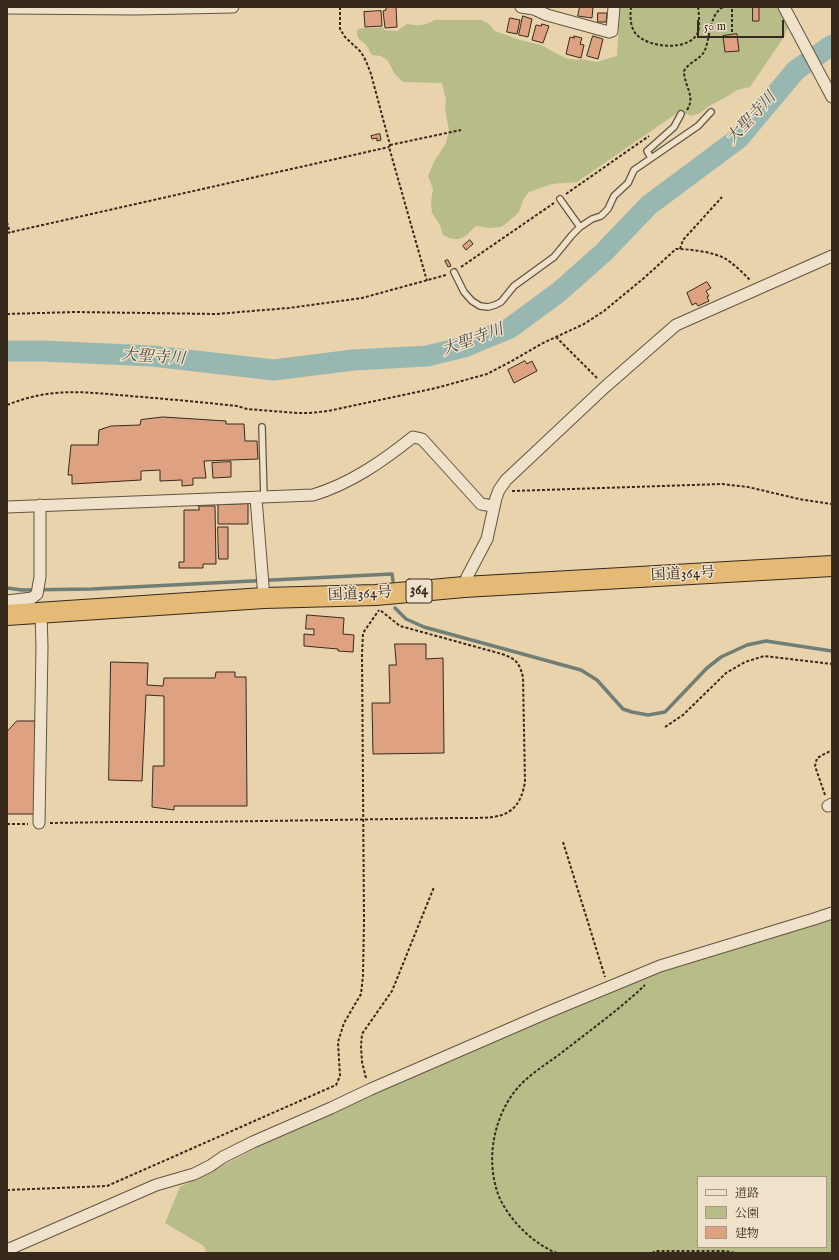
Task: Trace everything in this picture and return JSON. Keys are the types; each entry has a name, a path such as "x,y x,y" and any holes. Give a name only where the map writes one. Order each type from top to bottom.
{"highway":[{"name":"国道364号","path":"7,616 41,612 264,598 376,595 464,587 832,566"}],"street":[{"path":"7,8 135,9 233,7"},
{"path":"521,7 534,8 547,15 609,32 612,31 614,7"},
{"path":"784,7 832,97"},
{"path":"464,587 467,577 487,539 493,506 499,490 506,480 605,387 676,325 832,256"},
{"path":"7,507 313,495 322,493 356,476 389,456 413,437 422,440 481,504 493,506"},
{"path":"260,498 264,598"},
{"path":"7,601 32,598 37,594 40,577 40,505"},
{"path":"40,823 41,612"},
{"path":"7,1250 156,1185 194,1174 253,1142 371,1089 496,1034 660,966 832,913"}],"lane":[{"path":"454,272 464,292 472,301 480,306 495,305 501,302 514,286 554,257 580,227 592,219 601,216 608,209 614,196 628,183 634,170 698,126 711,112"},
{"path":"651,158 646,151 674,127 681,114"},
{"path":"560,199 580,227"},
{"path":"260,498 262,427"}],"path":[{"path":"340,7 340,29 345,37 361,52 371,74 389,146 427,281"},
{"path":"631,7 631,24 636,34 652,44 664,46 684,44 695,36 698,32 698,7"},
{"path":"681,114 688,109 691,101 684,72 689,64 704,52 709,30 720,9 723,7"},
{"path":"732,7 732,32"},
{"path":"7,233 461,130"},
{"path":"7,314 75,312 218,314 289,308 362,298 427,281 454,272 652,134"},
{"path":"680,249 683,240 722,197"},
{"path":"7,222 10,232"},
{"path":"7,405 41,394 79,392 188,401 237,406 247,409 309,413 348,407 436,388 487,374 556,337 584,324 604,311 676,249 708,253 725,258 750,280 756,289"},
{"path":"556,337 605,387"},
{"path":"499,490 517,491 722,484 748,487 792,498 832,504"},
{"path":"7,824 40,823 364,820 485,818 506,814 512,809 523,794 525,782 523,677 517,661 512,657 400,626 379,610 363,633 362,701 364,742 364,820 364,920 363,976 361,994 344,1023 338,1042 340,1076 336,1085 107,1186 7,1190"},
{"path":"665,728 683,715 726,673 754,658 768,656 832,664"},
{"path":"830,805 815,766 817,758 832,750"},
{"path":"563,842 609,987"},
{"path":"371,1089 362,1062 362,1034 392,991 434,888"},
{"path":"557,1253 544,1248 539,1244 518,1225 502,1205 493,1182 491,1154 500,1116 511,1097 526,1079 626,1003 646,984"},
{"path":"652,1253 656,1251 726,1251 735,1253"}],"green space":[{"path":"620,7 777,7 788,27 784,37 750,87 737,90 700,113 691,116 680,111 577,182 552,184 529,192 523,200 519,212 501,227 489,228 476,226 464,236 457,239 449,238 443,235 440,225 432,213 431,202 433,189 428,176 434,162 446,143 449,130 445,109 446,100 442,83 403,82 394,73 388,61 381,56 372,55 367,46 359,38 357,30 363,28 383,27 384,30 397,31 407,24 421,25 434,20 481,20 488,23 495,31 520,40 541,45 565,58 576,60 583,59 596,62 617,56"},
{"path":"832,917 832,1253 207,1253 204,1246 165,1223 180,1187 245,1154 279,1134 316,1121 344,1105 632,983 670,969"}],"building":[{"path":"396,7 397,27 385,28 383,11 386,10 386,8"},
{"path":"580,7 593,7 592,18 578,16"},
{"path":"753,7 759,7 759,21 753,21"},
{"path":"381,11 382,26 365,27 364,12"},
{"path":"598,13 607,13 606,22 598,22"},
{"path":"523,16 532,19 528,37 519,35"},
{"path":"510,18 520,20 517,34 507,32"},
{"path":"542,24 549,26 543,43 532,40 536,25 541,26"},
{"path":"737,34 739,51 725,52 723,36"},
{"path":"574,36 582,38 580,44 584,45 581,58 566,54 570,37 574,38"},
{"path":"593,36 603,39 598,59 587,56"},
{"path":"380,134 381,140 377,141 377,138 372,139 371,136"},
{"path":"470,240 473,244 466,250 463,246"},
{"path":"448,260 451,266 448,267 445,261"},
{"path":"707,282 711,288 706,291 709,296 707,297 709,301 698,306 696,303 692,305 687,293"},
{"path":"525,361 527,364 532,361 537,371 514,383 508,370"},
{"path":"163,417 226,421 226,424 244,424 245,441 257,441 258,459 204,461 206,478 193,478 193,485 182,486 182,480 160,481 160,470 141,471 141,480 72,484 72,475 68,475 71,445 98,445 99,430 111,426 140,425 141,420"},
{"path":"231,462 231,477 213,478 212,463"},
{"path":"248,504 248,524 218,524 218,505"},
{"path":"199,506 215,506 216,564 203,564 203,568 179,568 179,562 184,562 184,510 199,510"},
{"path":"218,527 228,527 228,559 219,559"},
{"path":"307,615 344,618 343,634 354,635 353,652 304,646 304,634 314,635 314,629 306,629"},
{"path":"395,644 426,644 426,659 443,658 444,753 373,754 372,703 390,703 389,665 396,665"},
{"path":"111,662 148,663 147,685 163,686 164,678 215,678 216,672 235,672 235,677 246,677 247,806 174,806 174,810 152,807 153,766 164,766 164,696 146,695 142,781 109,780"},
{"path":"17,721 35,721 34,814 7,814 7,732"}],"waterway":[{"name":"大聖寺川","path":"7,351 43,351 152,356 274,370 353,360 427,356 464,347 510,328 559,292 604,252 649,205 739,138 796,70 832,45"},
{"path":"7,588 22,590 92,589 392,574 393,581"},
{"path":"395,608 406,619 424,627 581,670 597,680 623,709 648,715 665,712 707,668 721,657 747,645 766,641 832,651"}]}
